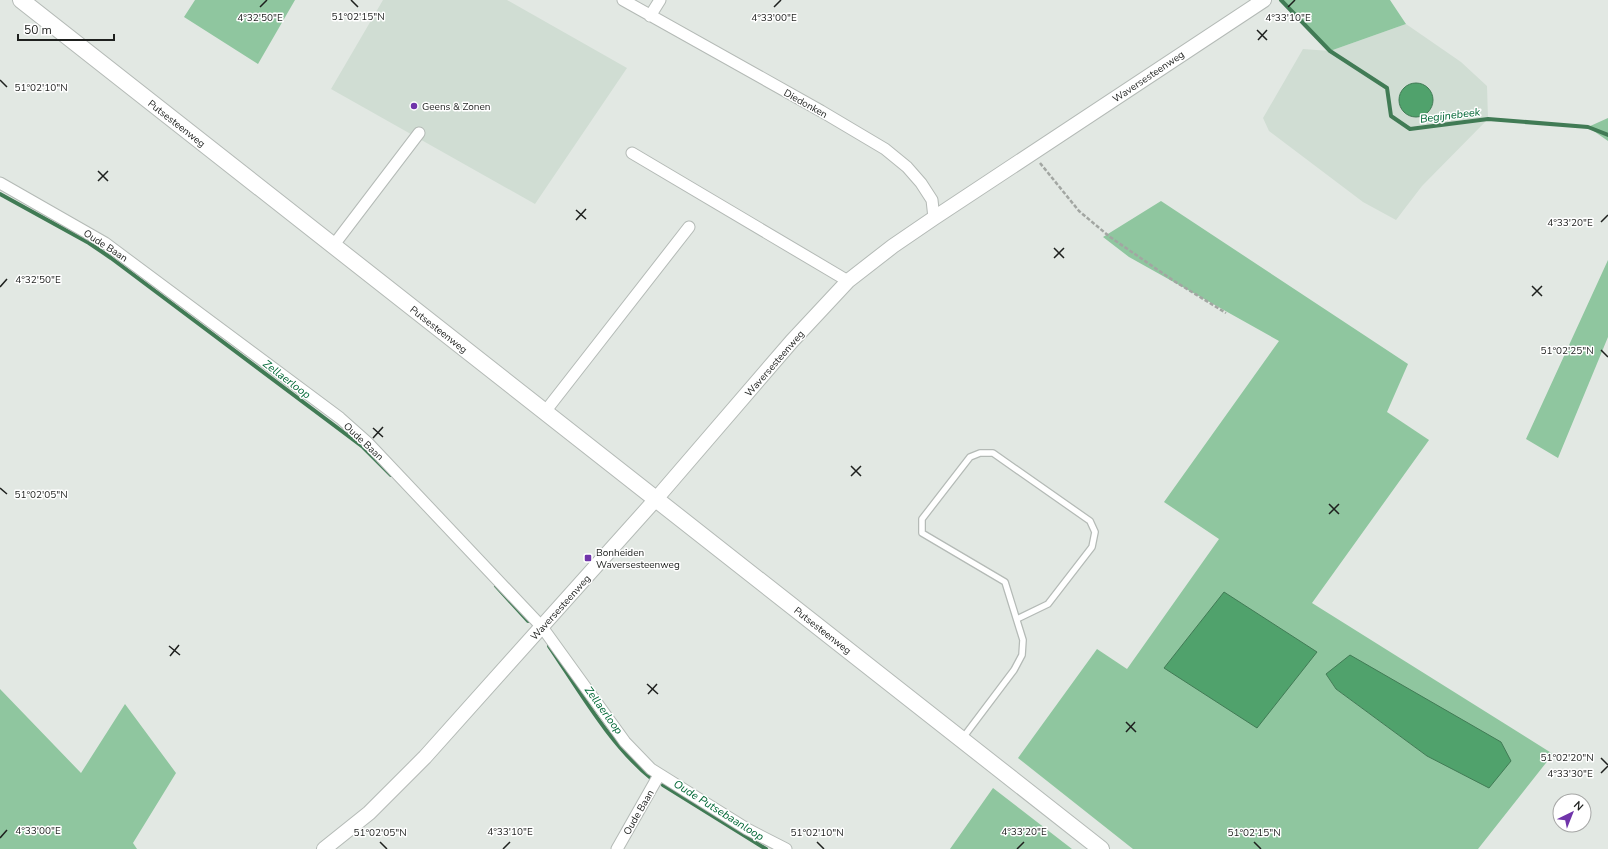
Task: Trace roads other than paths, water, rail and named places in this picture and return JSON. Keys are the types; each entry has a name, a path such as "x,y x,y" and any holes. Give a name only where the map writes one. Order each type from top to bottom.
{"main road":[{"name":"Putsesteenweg","path":"21,0 1102,849"}],"street":[{"name":"Diedonken","path":"623,0 821,111 885,149 907,167 921,183 932,200 934,218"},
{"path":"650,16 660,0"},
{"name":"Waversesteenweg","path":"324,849 369,813 425,757 656,499 792,341 848,281 893,246 934,218 1264,0"},
{"path":"333,246 419,133"},
{"path":"632,153 848,281"},
{"name":"Oude Baan","path":"0,184 105,242 340,418 368,442 542,627 625,742 651,769 747,829 786,849"},
{"path":"544,412 690,227"},
{"name":"Oude Baan","path":"617,849 659,775"}],"lane":[{"path":"962,739 1014,670 1022,655 1023,640 1005,582 922,533 922,519 970,457 980,453 993,453 1090,521 1095,532 1092,547 1048,604 1017,618"}],"waterway":[{"name":"Begijnebeek","path":"1281,0 1330,51 1387,88 1391,116 1410,129 1488,119 1588,127 1608,135"},
{"name":"Zellaerloop","path":"0,194 89,243 111,258 363,447 391,475"},
{"name":"Zellaerloop","path":"496,586 528,621"},
{"name":"Zellaerloop","path":"549,646 609,734 622,750 652,779"},
{"name":"Oude Putsebaanloop","path":"663,785 766,849"}],"place":[{"name":"Geens & Zonen","path":"414,106"},
{"name":"Bonheiden Waversesteenweg","path":"588,558"}]}
